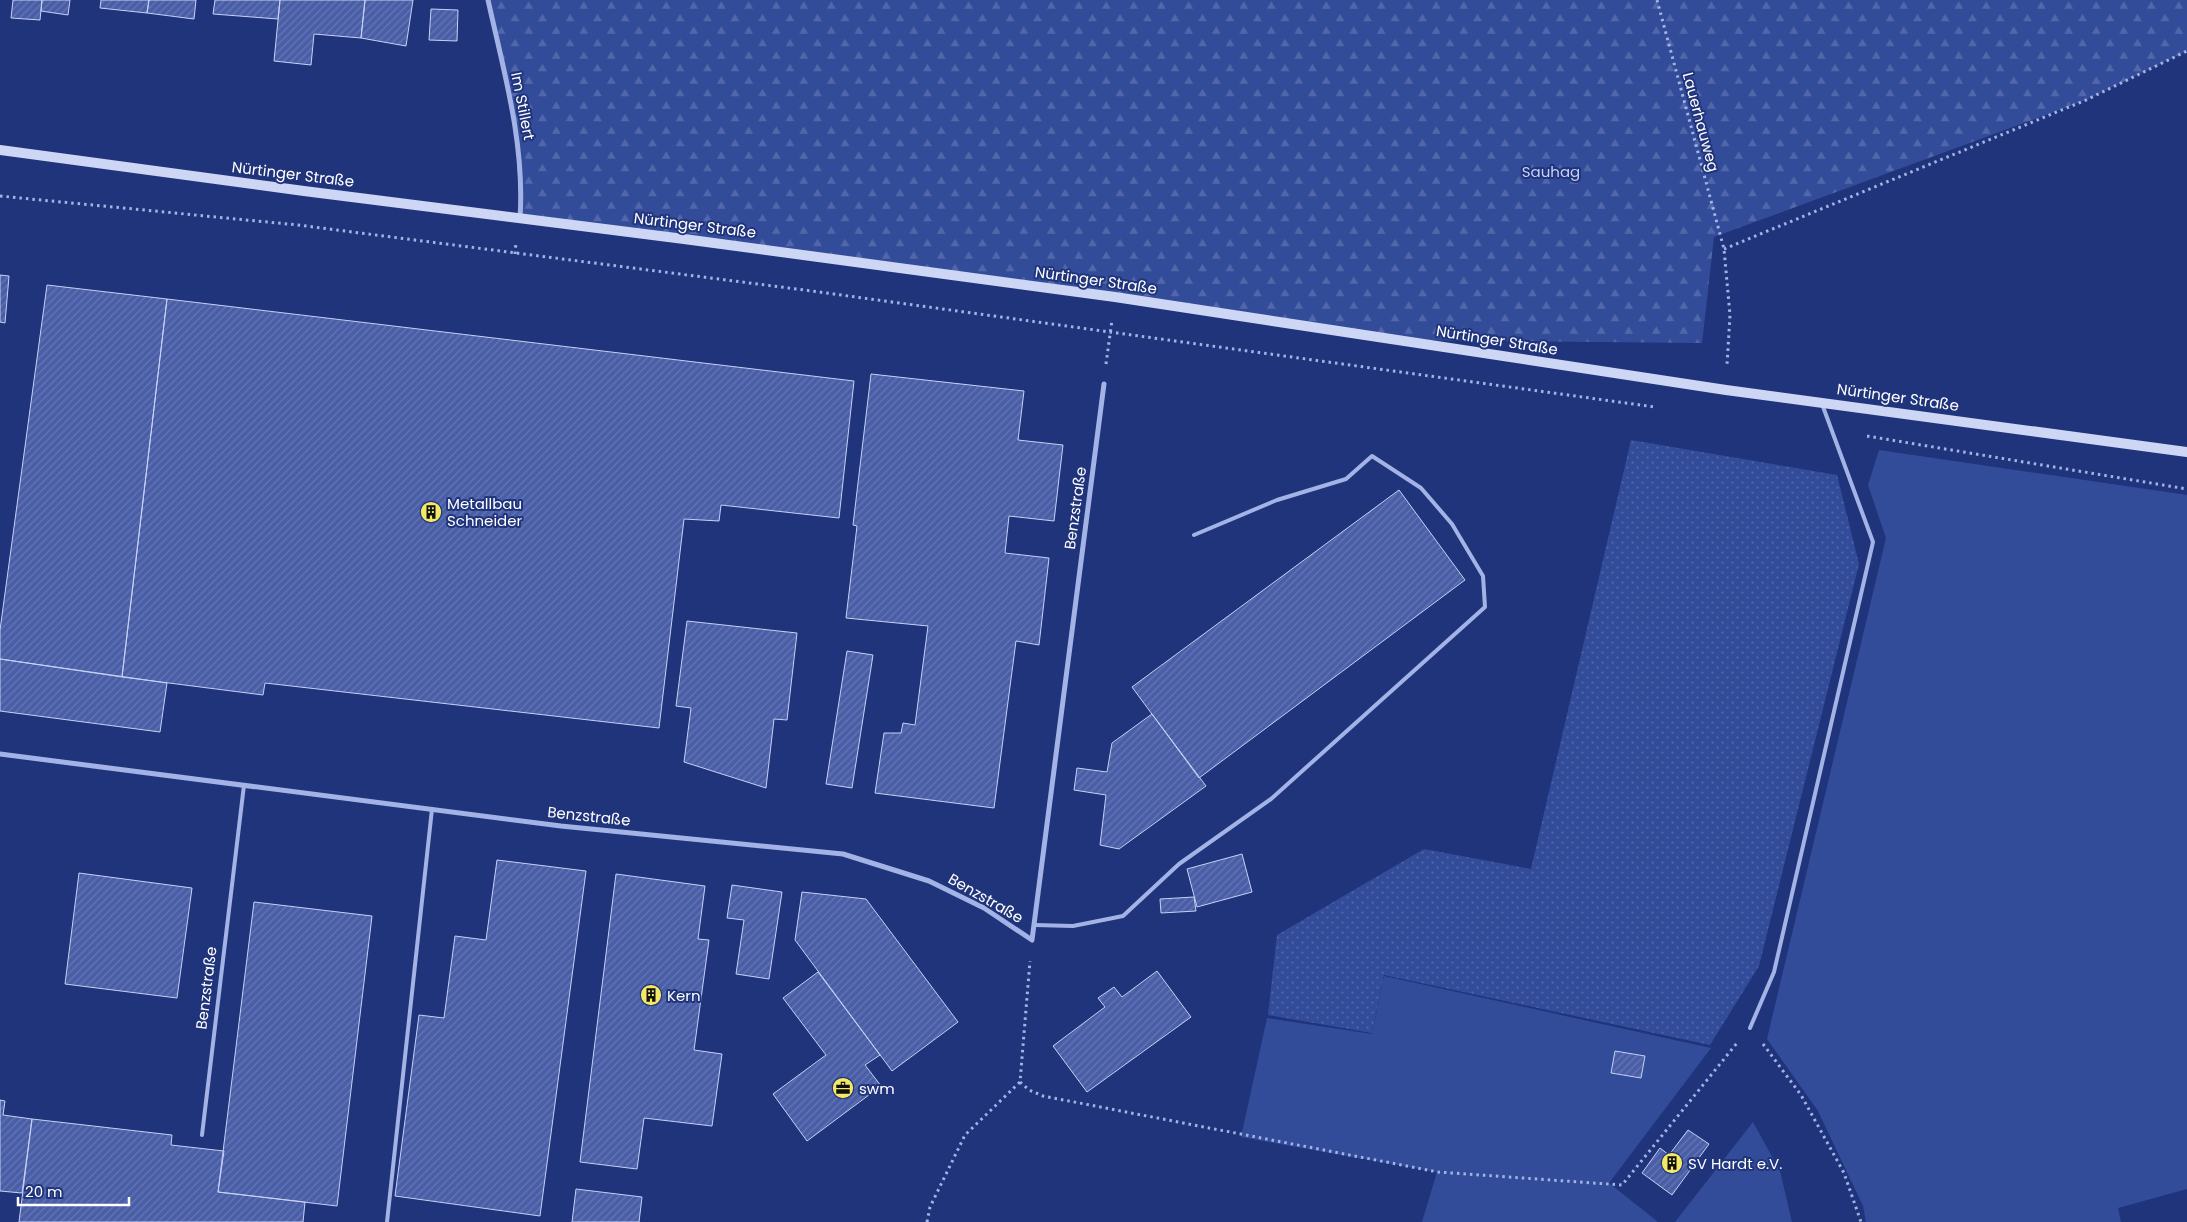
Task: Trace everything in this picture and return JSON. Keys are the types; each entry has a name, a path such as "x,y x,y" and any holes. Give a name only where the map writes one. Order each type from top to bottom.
{"main road":[{"name":"Nürtinger Straße","path":"0,150 1115,297 1726,390 2187,452"}],"street":[{"name":"Im Stillert","path":"488,0 515,123 521,167 520,218"},
{"name":"Benzstraße","path":"0,754 561,826 843,854 929,881 984,908 1032,940 1104,384"}],"lane":[{"path":"1750,1028 1774,972 1873,542 1821,402"},
{"path":"1035,924 1073,926 1124,916 1179,864 1271,798 1485,608 1483,576 1452,524 1421,488 1372,456 1346,479 1277,500 1194,535"},
{"name":"Benzstraße","path":"202,1135 244,785"},
{"path":"387,1222 432,809"}],"path":[{"name":"Lauerhauweg","path":"1656,0 1724,249 1730,315 1728,348"},
{"path":"1724,249 2086,100 2187,51"},
{"path":"0,196 298,225 812,291 1110,334 1657,407"},
{"path":"1104,384 1115,297"},
{"path":"1832,430 2187,488"},
{"path":"927,1222 930,1207 966,1135 1020,1082 1032,940"},
{"path":"1020,1082 1029,1090 1043,1096 1438,1172 1622,1185 1750,1028 1802,1095 1844,1173 1861,1222"}],"green space":[{"name":"Sauhag","path":"488,0 2187,0 2187,51 2086,100 1714,237 1702,343 1393,340 520,218 515,123"},
{"path":"1631,440 1837,475 1859,564 1759,966 1710,1045 1384,975 1372,1033 1268,1015 1277,935 1424,849 1531,869"},
{"path":"1879,450 2187,495 2187,1189 2118,1208 2121,1222 1866,1222 1863,1206 1818,1111 1767,1039 1886,538 1868,485"},
{"path":"1384,976 1711,1048 1609,1183 1658,1222 1422,1222 1437,1172 1241,1137 1267,1018 1372,1034"},
{"path":"1753,1122 1780,1171 1792,1222 1675,1222"}],"building":[{"path":"13,0 42,0 40,20 11,18"},
{"path":"42,0 70,0 68,15 41,11"},
{"path":"101,0 149,0 147,13 100,8"},
{"path":"149,0 196,0 194,19 147,13"},
{"path":"215,0 280,0 278,19 213,14"},
{"path":"280,0 365,0 361,38 314,34 311,65 274,61"},
{"path":"365,0 413,0 406,46 361,38"},
{"path":"431,9 458,10 457,41 429,40"},
{"path":"0,275 9,276 5,323 0,322"},
{"path":"47,285 167,299 122,677 0,659 0,630"},
{"name":"Metallbau Schneider","path":"167,299 854,381 839,518 721,505 719,521 684,519 659,728 265,683 263,695 122,677"},
{"path":"871,374 1024,391 1018,440 1063,445 1054,521 1009,516 1005,553 1049,558 1039,645 1016,641 994,808 875,793 884,733 901,733 903,723 915,725 928,626 846,618 857,526 853,525"},
{"path":"1399,490 1465,580 1199,778 1132,687"},
{"path":"687,621 797,633 787,720 774,719 766,788 684,762 691,708 676,706"},
{"path":"847,651 873,655 852,788 826,784"},
{"path":"0,659 167,683 160,732 0,711"},
{"path":"1152,714 1206,786 1119,849 1100,845 1106,795 1074,790 1077,768 1107,772 1112,743"},
{"path":"1242,854 1252,892 1197,907 1187,869"},
{"path":"497,860 586,871 540,1216 395,1196 419,1015 444,1018 455,936 486,940"},
{"path":"79,873 192,888 177,998 65,984"},
{"name":"Kern","path":"616,874 705,886 698,939 709,940 694,1050 722,1054 712,1126 644,1118 637,1169 580,1162"},
{"path":"732,885 782,892 769,979 736,974 744,920 727,918"},
{"path":"802,892 866,899 958,1022 892,1071 795,940"},
{"path":"1194,897 1196,911 1161,913 1160,899"},
{"path":"254,902 372,916 337,1206 218,1192"},
{"path":"1157,971 1191,1017 1087,1092 1053,1046 1105,1007 1098,998 1114,987 1122,997"},
{"path":"818,972 880,1055 865,1065 881,1086 807,1141 773,1094 826,1055 783,998"},
{"path":"1615,1051 1645,1056 1641,1078 1611,1073"},
{"path":"0,1100 5,1101 3,1115 32,1119 22,1193 0,1191"},
{"path":"32,1119 172,1135 171,1145 224,1151 218,1192 305,1202 303,1222 19,1222"},
{"name":"SV Hardt e.V.","path":"1688,1130 1709,1144 1672,1195 1642,1173 1660,1148 1669,1155"},
{"path":"576,1189 642,1197 639,1222 572,1222"}],"place":[{"name":"Metallbau Schneider","path":"431,512"},
{"name":"Kern","path":"651,995"},
{"name":"swm","path":"843,1088"},
{"name":"SV Hardt e.V.","path":"1672,1163"}]}
